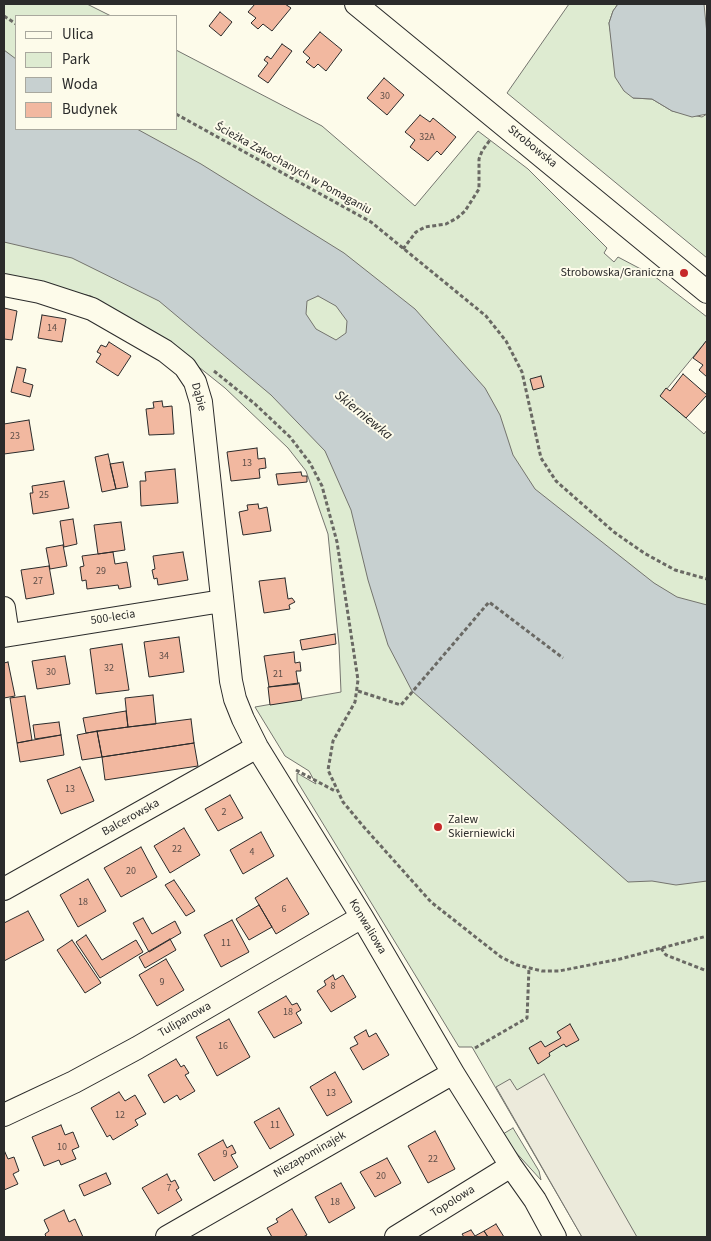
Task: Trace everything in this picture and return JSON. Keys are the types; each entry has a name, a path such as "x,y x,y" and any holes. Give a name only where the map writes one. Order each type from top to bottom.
{"street":[{"name":"Strobowska","path":"356,4 707,292"},
{"name":"Dąbie","path":"4,285 40,292 92,309 166,351 185,367 196,382 201,402 222,601"},
{"name":"500-lecia","path":"6,635 222,601"},
{"name":"Konwaliowa","path":"222,601 235,700 257,747 362,917 453,1073 511,1166 535,1200 555,1237"},
{"path":"4,608 6,635"},
{"name":"Balcerowska","path":"4,889 257,747"},
{"name":"Tulipanowa","path":"4,1115 66,1086 137,1048 362,917"},
{"name":"Niezapominajek","path":"166,1237 453,1073"},
{"name":"Topolowa","path":"396,1237 511,1166"}],"path":[{"path":"4,16 15,23"},
{"name":"Ścieżka Zakochanych w Pomaganiu","path":"178,115 371,222 486,316 506,341 516,358 526,386 541,458 556,481 614,532 644,552 675,570 707,579"},
{"path":"403,249 416,232 425,227 446,224 458,218 465,211 478,189 478,164 482,151 505,125"},
{"path":"212,370 255,404 290,437 310,463 322,486 336,542 355,652 358,691 350,713 340,728 329,753 328,770 336,791 343,802 431,902 501,957 529,968 559,971 707,936"},
{"path":"358,691 401,705 489,602 563,658"},
{"path":"292,768 336,791"},
{"path":"661,948 666,955 707,972"},
{"path":"475,1048 527,1018 529,968"}],"green space":[{"path":"4,4 87,4 109,15 15,15 15,130 178,130 178,51 322,126 415,206 478,131 528,169 607,248 604,253 614,262 618,257 654,276 707,317 707,340 661,396 704,434 707,430 707,1237 582,1237 472,1047 459,1047 297,781 297,773 316,784 309,771 285,756 255,707 341,692 339,645 328,534 306,471 288,448 225,388 185,356 117,312 91,296 4,278"},
{"path":"569,4 618,4 613,11 609,23 612,41 633,98 652,99 672,111 702,117 707,114 707,258 507,93"},
{"path":"513,1128 539,1171 541,1180 511,1147 503,1134"}],"shaded area":[{"path":"544,1074 637,1237 582,1237 496,1087 510,1079 517,1090"}],"water":[{"path":"618,4 704,4 707,34 707,114 692,117 672,111 652,99 633,98 624,91 615,77 609,23 613,11"},
{"name":"Zalew Skierniewicki","path":"4,50 15,58 15,130 139,130 201,164 344,253 415,309 485,388 500,415 513,455 535,489 654,583 677,597 707,605 707,881 676,885 652,881 628,882 412,691 388,645 368,580 351,510 325,451 271,395 159,301 72,258 4,242","holes":["318,296 336,306 347,321 346,333 336,340 316,329 306,314 307,301"]}],"building":[{"path":"255,4 285,4 291,8 272,31 263,24 258,29 251,23 256,18 248,12"},
{"path":"220,12 232,22 221,36 209,26"},
{"path":"320,32 342,50 326,71 318,64 314,68 306,62 310,58 303,52"},
{"path":"282,44 292,51 268,83 258,76 268,63 264,60 267,56 271,59"},
{"path":"384,78 404,95 387,115 367,98"},
{"path":"420,115 430,122 433,118 456,137 441,155 437,151 428,161 410,147 415,140 405,132"},
{"path":"4,308 17,311 12,340 4,339"},
{"path":"42,315 66,319 62,342 38,338"},
{"path":"707,340 707,377 699,370 703,365 693,358"},
{"path":"109,342 131,356 118,376 96,362 101,354 97,352 101,345 106,347"},
{"path":"17,367 26,369 23,382 33,385 30,397 11,392"},
{"path":"683,374 707,395 686,418 660,396 666,388 670,391"},
{"path":"541,376 544,387 533,390 530,379"},
{"path":"162,401 163,407 172,406 174,434 149,435 146,409 154,408 153,402"},
{"path":"29,420 34,450 4,454 4,424"},
{"path":"257,448 258,459 265,458 266,468 259,469 260,478 231,481 227,452"},
{"path":"108,454 116,489 102,492 95,457"},
{"path":"123,462 128,487 116,489 110,464"},
{"path":"175,469 178,503 141,506 140,481 146,481 145,472"},
{"path":"301,472 302,476 307,476 307,482 278,485 276,474"},
{"path":"64,481 69,508 33,514 30,493 33,493 32,486"},
{"path":"258,504 259,509 267,507 271,531 243,535 239,512 248,510 247,505"},
{"path":"73,519 77,544 64,547 60,521"},
{"path":"121,522 125,550 98,554 94,525"},
{"path":"63,545 67,566 50,569 46,548"},
{"path":"113,552 115,564 127,562 131,587 119,589 118,585 87,589 86,580 82,581 80,567 84,566 82,556"},
{"path":"183,552 188,580 158,585 157,578 154,579 152,570 155,569 153,556"},
{"path":"49,566 54,594 26,599 21,570"},
{"path":"285,578 288,599 292,598 295,602 289,605 290,609 264,613 259,581"},
{"path":"335,634 336,644 302,650 300,640"},
{"path":"179,637 184,672 149,677 144,642"},
{"path":"122,644 129,690 96,694 90,649"},
{"path":"294,652 295,663 300,662 301,671 296,671 298,684 269,687 264,656"},
{"path":"65,656 70,684 37,689 32,661"},
{"path":"8,662 15,696 4,698 4,663"},
{"path":"299,683 302,700 270,705 268,687"},
{"path":"153,695 156,724 128,727 125,698"},
{"path":"25,696 32,740 17,743 10,698"},
{"path":"126,711 128,727 86,733 83,718"},
{"path":"191,719 194,743 102,757 97,731"},
{"path":"59,722 61,735 35,739 33,725"},
{"path":"97,731 102,757 82,760 77,735"},
{"path":"61,735 64,755 20,762 17,743"},
{"path":"194,743 198,766 105,780 102,757"},
{"path":"80,767 94,801 61,814 47,780"},
{"path":"230,795 243,818 218,831 205,809"},
{"path":"184,828 200,855 170,873 154,846"},
{"path":"261,832 274,856 243,874 230,850"},
{"path":"141,847 157,877 121,897 104,868"},
{"path":"287,878 309,914 276,934 255,898"},
{"path":"88,879 106,911 78,927 60,895"},
{"path":"174,880 195,911 186,916 165,885"},
{"path":"259,905 272,927 249,940 236,919"},
{"path":"28,911 44,940 4,961 4,923"},
{"path":"143,918 152,934 175,921 181,933 149,952 133,923"},
{"path":"232,920 249,952 221,967 204,935"},
{"path":"86,935 102,960 136,940 143,952 100,978 76,942"},
{"path":"170,939 176,950 145,968 139,957"},
{"path":"72,940 101,983 85,993 57,950"},
{"path":"166,959 184,990 157,1006 139,975"},
{"path":"333,975 335,980 343,975 356,997 331,1012 317,991 326,985 324,981"},
{"path":"286,996 292,1005 297,1003 301,1010 296,1013 302,1023 274,1038 258,1012"},
{"path":"229,1019 250,1057 217,1076 196,1037"},
{"path":"570,1024 579,1040 566,1047 564,1044 549,1053 550,1056 538,1064 529,1048 541,1041 545,1047 561,1038 557,1032"},
{"path":"366,1030 369,1037 376,1033 389,1055 363,1070 350,1048 358,1044 354,1037"},
{"path":"176,1059 181,1067 184,1065 189,1073 185,1075 195,1091 180,1100 177,1095 164,1103 148,1075"},
{"path":"335,1072 352,1102 327,1116 310,1087"},
{"path":"119,1092 125,1101 135,1095 146,1114 135,1120 138,1125 113,1140 110,1135 107,1137 91,1108"},
{"path":"279,1108 294,1135 270,1149 254,1122"},
{"path":"61,1125 65,1135 73,1132 79,1147 72,1150 76,1159 61,1165 59,1160 44,1166 32,1137"},
{"path":"435,1131 455,1169 428,1183 408,1146"},
{"path":"223,1140 227,1148 232,1145 236,1153 231,1155 238,1167 214,1181 198,1154"},
{"path":"4,1150 8,1159 14,1157 19,1171 13,1174 18,1184 4,1190"},
{"path":"387,1158 401,1183 375,1197 360,1172"},
{"path":"106,1173 111,1184 84,1196 79,1185"},
{"path":"167,1174 171,1182 175,1180 179,1188 176,1190 182,1200 158,1214 142,1188"},
{"path":"341,1183 355,1208 329,1223 315,1197"},
{"path":"292,1209 307,1235 303,1237 272,1237 267,1228 278,1222 276,1219"},
{"path":"64,1210 69,1222 75,1219 83,1237 46,1237 45,1234 49,1231 44,1220"},
{"path":"496,1224 504,1237 488,1237 484,1231"},
{"path":"471,1230 475,1236 484,1231 488,1237 464,1237 462,1234"}],"place":[{"name":"Strobowska/Graniczna","path":"684,273"},
{"name":"Zalew Skierniewicki","path":"438,827"}],"water label":[{"name":"Skierniewka","path":"363,416"}]}
